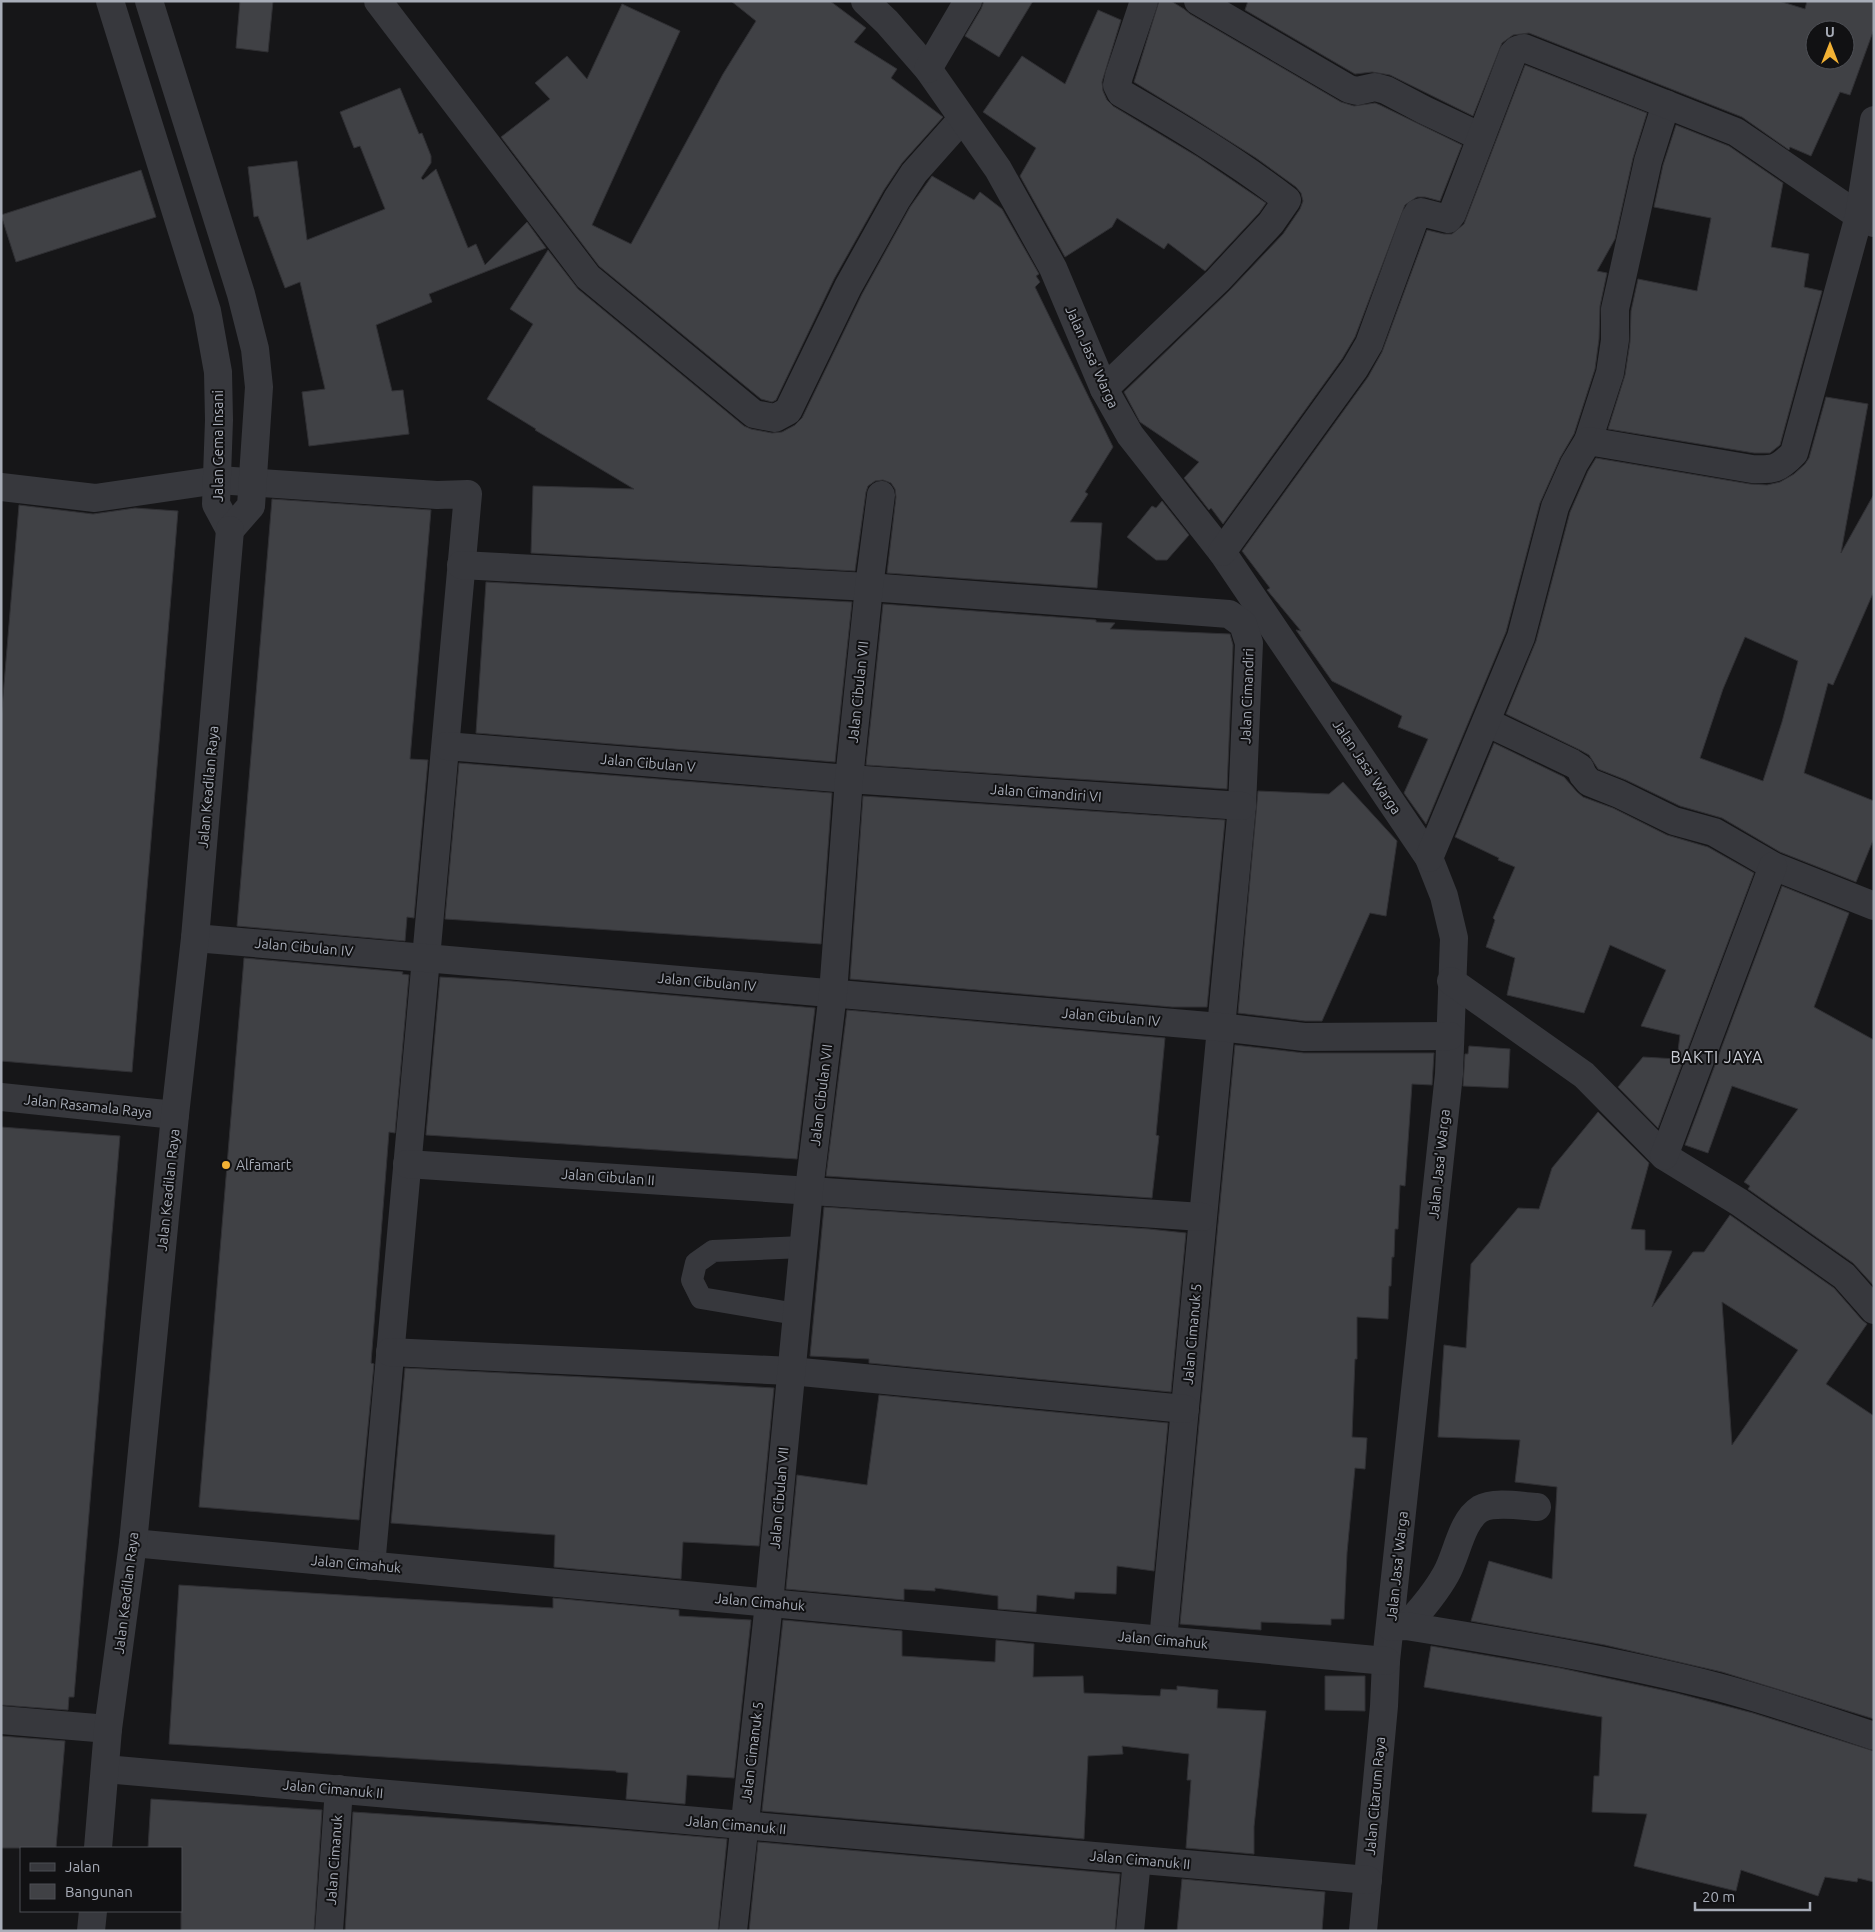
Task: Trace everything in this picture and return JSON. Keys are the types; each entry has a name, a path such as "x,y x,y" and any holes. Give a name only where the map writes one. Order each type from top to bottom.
{"street":[{"name":"Jalan Gema Insani","path":"110,1 207,311 218,372 218,480 216,504 230,530"},
{"path":"148,1 241,294 255,349 258,387 251,506 230,530"},
{"path":"378,1 588,277 754,414 776,418 788,411 848,286 897,199 914,172 962,119"},
{"name":"Jalan Jasa' Warga","path":"865,1 887,22 928,69 998,169 1053,268 1104,389 1130,435 1222,552 1429,858 1444,896 1454,938 1449,1074 1399,1626 1386,1661"},
{"path":"928,69 968,1"},
{"path":"1104,389 1218,280 1271,223 1287,200 1256,176 1183,128 1121,93 1117,84 1119,76 1144,1"},
{"path":"1198,1 1349,89 1357,91 1375,87 1386,90 1481,137"},
{"path":"1222,552 1355,368 1369,344 1418,213 1421,212 1443,219 1448,219 1452,214 1513,54 1517,50 1524,48 1736,132 1866,220"},
{"path":"1429,858 1521,637 1555,507 1574,464 1588,441 1610,373 1616,340 1616,309 1620,287 1648,160 1666,104"},
{"path":"1588,441 1752,469 1771,470 1783,465 1794,453 1866,220 1874,120"},
{"path":"1,487 95,498 218,480 437,495 468,494 371,1566"},
{"name":"Jalan Cibulan VII","path":"769,1603 803,1246 833,993 849,779 869,587 881,496"},
{"name":"Jalan Keadilan Raya","path":"98,1847 108,1729 133,1543 194,938 230,530"},
{"name":"Jalan Cimandiri","path":"461,565 621,566 1229,614 1243,624 1249,643 1242,806 1220,1027"},
{"path":"1486,722 1572,763 1580,768 1582,775 1589,782 1619,794 1674,821 1714,832 1773,866 1874,906"},
{"name":"Jalan Cibulan V","path":"446,746 849,779"},
{"name":"Jalan Cimandiri VI","path":"849,779 1242,806"},
{"path":"1664,1156 1773,866"},
{"name":"Jalan Cibulan IV","path":"194,938 1220,1027 1304,1037 1450,1036"},
{"path":"1451,981 1584,1075 1664,1156 1739,1202 1844,1276 1874,1310"},
{"name":"Jalan Cimanuk 5","path":"1163,1640 1220,1027"},
{"name":"Jalan Rasamala Raya","path":"1,1097 175,1115"},
{"name":"Jalan Cibulan II","path":"407,1164 1202,1217"},
{"path":"390,1352 791,1371 1185,1409"},
{"path":"1399,1626 1446,1573 1471,1518 1480,1509 1502,1504 1537,1507"},
{"name":"Jalan Cimahuk","path":"133,1543 1386,1661"},
{"name":"Jalan Cimanuk 5","path":"733,1931 769,1603"},
{"path":"1399,1626 1545,1649 1718,1687 1874,1736"},
{"name":"Jalan Citarum Raya","path":"1363,1931 1386,1661"},
{"path":"1,1720 108,1729"},
{"name":"Jalan Cimanuk II","path":"105,1769 1368,1880"},
{"name":"Jalan Cimanuk","path":"329,1931 339,1789"},
{"path":"1130,1931 1137,1860"},
{"path":"91,1931 93,1912"}],"lane":[{"path":"796,1314 701,1298 692,1280 696,1263 713,1251 803,1246"}],"building":[{"path":"240,1 273,1 268,52 236,48"},
{"path":"731,1 830,1 866,28 854,42 897,69 891,78 943,117 902,163 884,190 834,279 776,400 772,402 761,399 599,266 501,137 550,99 535,83 567,56 587,79 622,4 680,31 592,225 631,244 723,74 756,21"},
{"path":"984,1 1033,1 999,57 965,36"},
{"path":"1159,1 1171,1 1341,102 1354,106 1375,103 1462,145 1440,201 1417,197 1405,205 1355,337 1342,359 1223,524 1211,508 1209,510 1184,478 1199,462 1140,422 1124,392 1229,291 1283,234 1300,209 1303,201 1301,193 1296,187 1256,158 1134,82"},
{"path":"1248,1 1779,1 1805,9 1807,1 1874,1 1874,29 1850,95 1840,92 1811,156 1790,147 1789,150 1742,117 1529,33 1513,35 1502,43 1473,116 1390,75 1372,72 1355,74 1245,10"},
{"path":"1098,10 1121,20 1102,82 1107,100 1113,106 1198,157 1266,203 1205,271 1168,243 1164,249 1117,218 1112,227 1065,257 1020,176 1036,148 983,112 1022,56 1065,84"},
{"path":"1525,65 1647,113 1633,158 1615,239 1597,271 1607,273 1600,306 1599,339 1595,369 1574,434 1560,458 1540,503 1506,632 1426,824 1404,793 1428,739 1398,727 1402,716 1332,681 1296,630 1301,631 1267,590 1270,588 1242,551 1368,377 1382,352 1427,230 1452,234 1464,224"},
{"path":"400,88 419,134 422,133 431,156 431,163 421,178 423,180 436,169 468,248 476,244 485,265 527,222 546,248 429,294 432,302 376,325 392,391 403,390 409,434 309,446 302,392 325,389 300,282 285,288 258,216 254,217 248,167 297,161 307,240 385,209 360,146 354,148 340,112"},
{"path":"1676,125 1729,146 1783,183 1771,247 1809,254 1804,287 1822,291 1780,445 1770,453 1754,453 1608,429 1625,375 1630,342 1631,311 1638,279 1697,291 1711,218 1654,207 1663,165"},
{"path":"141,170 156,217 16,262 1,215"},
{"path":"932,176 974,200 980,192 1002,209 1039,274 1036,276 1040,282 1035,287 1113,447 1085,492 1088,494 1070,522 1102,523 1097,588 887,573 896,497 895,489 891,483 883,480 875,481 868,486 866,492 855,571 531,553 533,486 634,489 487,399 533,324 510,309 548,250 578,289 744,426 772,433 782,432 795,425 802,418 862,294 910,207"},
{"path":"1826,397 1868,404 1841,553 1874,494 1874,591 1833,685 1828,683 1804,773 1874,801 1874,838 1856,882 1780,852 1722,818 1680,806 1598,769 1589,755 1506,714 1536,641 1570,512 1588,471 1596,458 1750,484 1767,485 1780,482 1794,474 1809,458","holes":["1745,637 1798,661 1782,722 1763,781 1700,758 1723,689"]},
{"path":"272,499 431,510 410,759 428,760 414,918 407,917 405,941 237,926"},
{"path":"1162,501 1189,535 1167,560 1156,560 1127,537 1152,506 1156,508"},
{"path":"19,505 93,514 135,508 178,511 132,1072 1,1061 1,720"},
{"path":"486,582 852,602 835,762 476,733"},
{"path":"883,604 1115,623 1110,629 1230,634 1233,645 1227,789 866,765"},
{"path":"1494,743 1564,777 1583,797 1613,808 1667,835 1708,847 1754,873 1658,1128 1618,1087 1643,1057 1677,1059 1680,1035 1641,1026 1666,970 1610,945 1584,1013 1507,995 1515,958 1486,947 1495,920 1493,918 1515,867 1455,837"},
{"path":"459,763 832,793 821,944 445,919"},
{"path":"1343,782 1397,841 1386,916 1370,913 1322,1021 1305,1021 1238,1013 1258,791 1329,794"},
{"path":"863,796 1225,820 1207,1007 1172,1007 850,979"},
{"path":"1782,886 1849,913 1814,1007 1874,1040 1874,1286 1853,1263 1748,1189 1750,1186 1744,1182 1798,1109 1732,1086 1708,1153 1685,1145"},
{"path":"244,958 403,972 402,974 409,975 395,1133 389,1132 371,1363 374,1364 359,1520 199,1507"},
{"path":"440,977 511,981 815,1008 797,1159 426,1135"},
{"path":"847,1010 1165,1038 1156,1135 1159,1136 1152,1198 826,1176"},
{"path":"1235,1045 1304,1053 1434,1053 1432,1085 1412,1084 1405,1186 1400,1185 1398,1229 1395,1229 1391,1286 1389,1286 1388,1319 1357,1317 1357,1359 1355,1359 1352,1437 1367,1438 1365,1469 1355,1468 1347,1553 1344,1619 1331,1619 1331,1625 1261,1622 1261,1630 1180,1624"},
{"path":"1469,1046 1510,1049 1508,1088 1463,1086 1465,1054 1468,1054"},
{"path":"1598,1112 1649,1163 1631,1229 1645,1230 1645,1250 1672,1251 1652,1307 1693,1252 1704,1252 1730,1215 1834,1288 1867,1324 1826,1384 1874,1416 1874,1719 1722,1672 1605,1645 1471,1621 1489,1561 1552,1579 1557,1487 1515,1482 1520,1440 1438,1437 1444,1345 1466,1348 1471,1264 1518,1208 1539,1209 1552,1168","holes":["1722,1302 1798,1350 1732,1445"]},
{"path":"1,1127 120,1136 74,1697 69,1697 68,1710 1,1705"},
{"path":"824,1207 1186,1233 1171,1392 869,1363 869,1359 810,1356"},
{"path":"405,1368 774,1388 759,1546 683,1542 681,1579 554,1567 555,1535 391,1523"},
{"path":"879,1395 1168,1423 1154,1571 1117,1566 1116,1594 1075,1592 1074,1599 1037,1595 1036,1612 998,1609 998,1596 935,1588 935,1591 904,1589 904,1600 786,1589 797,1475 867,1485"},
{"path":"179,1585 553,1608 553,1598 679,1610 679,1616 751,1620 734,1778 687,1775 685,1804 626,1799 628,1773 616,1771 169,1744"},
{"path":"783,1620 902,1631 902,1656 995,1662 996,1640 1034,1644 1033,1677 1083,1676 1084,1693 1160,1696 1161,1689 1177,1690 1177,1686 1218,1690 1217,1708 1266,1711 1254,1827 1254,1854 1186,1848 1191,1780 1187,1780 1189,1754 1122,1746 1123,1754 1088,1756 1084,1839 762,1811"},
{"path":"1431,1646 1560,1668 1676,1693 1753,1713 1874,1751 1874,1882 1858,1878 1857,1882 1825,1877 1818,1896 1741,1870 1736,1891 1634,1866 1647,1814 1592,1812 1594,1776 1599,1776 1602,1717 1424,1687"},
{"path":"1325,1676 1365,1676 1365,1711 1325,1710"},
{"path":"1,1736 65,1741 56,1847 1,1848"},
{"path":"151,1799 322,1810 314,1931 181,1931 182,1847 148,1847"},
{"path":"353,1812 597,1828 727,1839 718,1931 345,1931"},
{"path":"758,1842 1120,1874 1115,1931 749,1931"},
{"path":"1182,1879 1325,1892 1322,1931 1177,1931"}],"place":[{"name":"Alfamart","path":"226,1165"}],"district":[{"name":"BAKTI JAYA","path":"1717,1057"}]}
